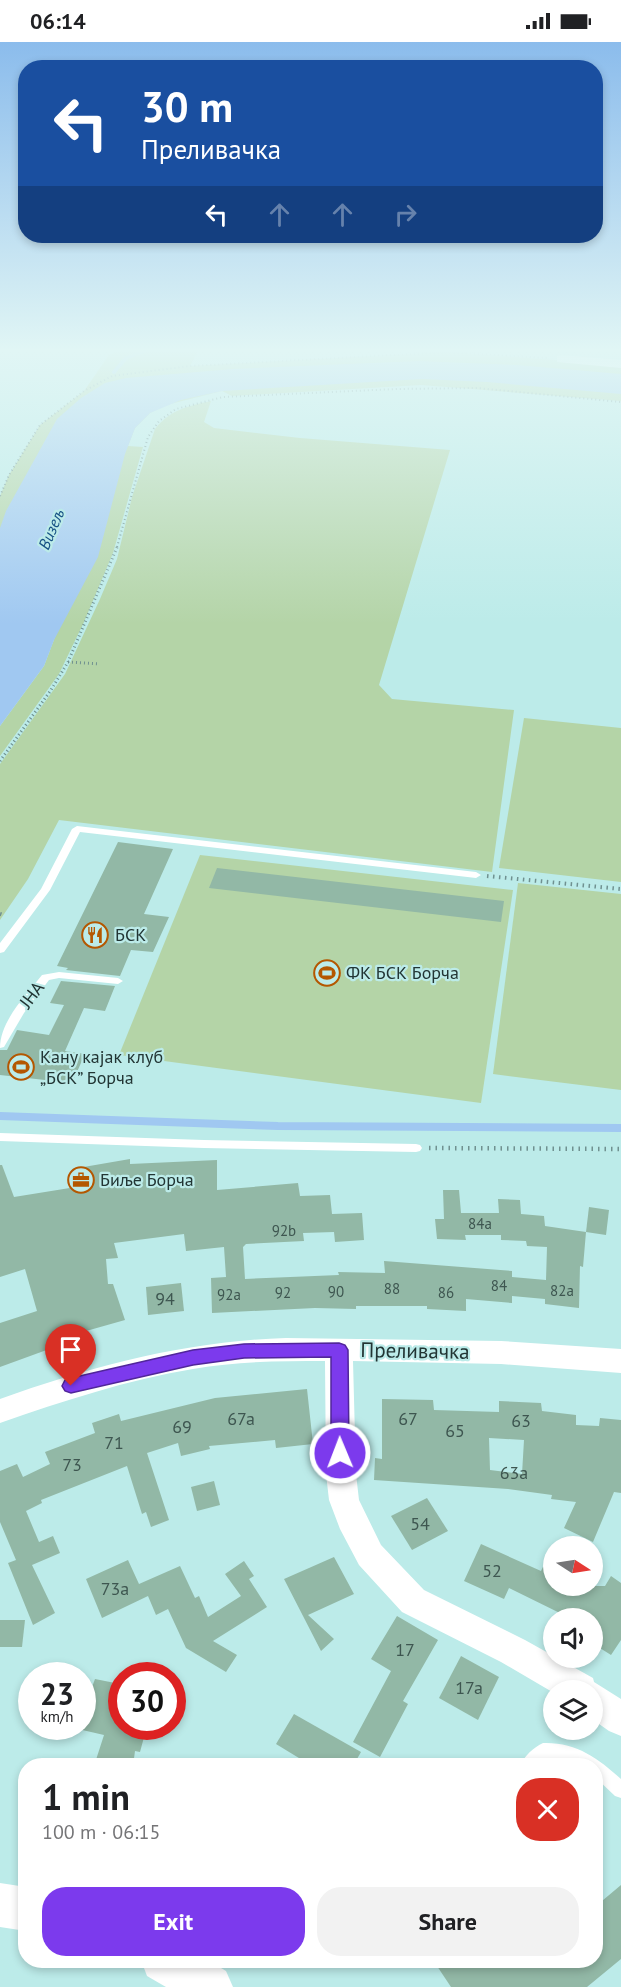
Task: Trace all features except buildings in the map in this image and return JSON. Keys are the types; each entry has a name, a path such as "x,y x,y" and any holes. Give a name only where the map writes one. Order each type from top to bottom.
{"street":[{"path":"339,1350 343,1491 351,1519 370,1555 413,1600 513,1651 564,1680"},
{"name":"Преливачка","path":"0,1411 71,1386 193,1358 244,1351 542,1353 621,1361"},
{"path":"603,1706 621,1719"},
{"path":"0,1905 18,1908"},
{"path":"177,1968 210,1987"}],"lane":[{"path":"0,950 45,890 76,830 477,875"},
{"name":"ЈНА","path":"0,1044 20,1011 46,977 59,975 118,981"},
{"path":"4,1137 416,1148"},
{"path":"536,1758 543,1751 554,1750 583,1758"},
{"path":"603,1773 621,1790"}],"path":[{"path":"0,496 9,475 30,442"},
{"path":"0,761 51,690 68,662 115,555 147,442"},
{"path":"68,662 99,664"},
{"path":"477,875 621,888"},
{"path":"416,1148 621,1149"}],"green space":[{"path":"30,442 130,442 128,446 143,447 113,553 84,622 59,674 0,756 0,726 44,666 126,450 0,555 0,496 9,475"},
{"path":"151,442 347,442 450,450 379,685 392,699 514,710 492,872 59,820 28,879 0,920 0,764 65,674 117,559 132,497"},
{"path":"524,718 621,728 621,882 499,868"},
{"name":"ФК БСК Борча","path":"200,855 513,890 481,1103 119,1055"},
{"path":"518,883 621,894 621,1090 493,1074"}],"water":[{"name":"Визељ","path":"44,442 130,442 98,557 54,640 44,666 0,726 0,528 6,511"}],"waterway":[{"path":"0,1116 278,1126 621,1128"}],"place":[{"name":"БСК","path":"95,935"},
{"name":"ФК БСК Борча","path":"327,973"},
{"name":"Кану кајак клуб „БСК” Борча","path":"21,1067"},
{"name":"Биље Борча","path":"81,1180"}],"route":[{"path":"71,1386 193,1358 244,1351 339,1350 340,1453"}]}
